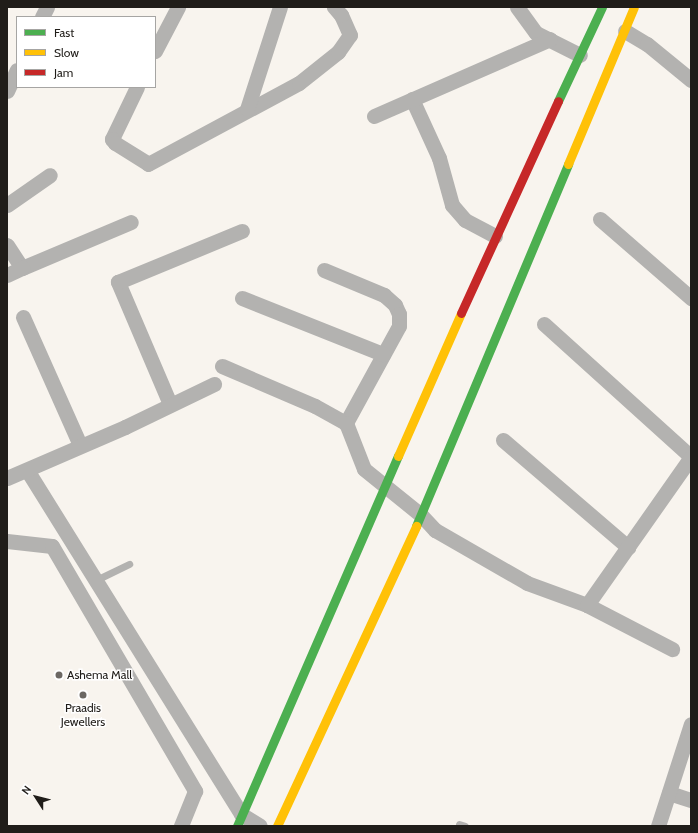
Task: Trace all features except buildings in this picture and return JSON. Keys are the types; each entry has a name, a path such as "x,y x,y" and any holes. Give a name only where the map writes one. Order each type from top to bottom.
{"street":[{"path":"42,16 47,7"},
{"path":"156,49 178,7"},
{"path":"248,109 280,7"},
{"path":"137,88 112,139 115,143 148,164 298,83 338,52 350,34 342,15 334,7"},
{"path":"518,7 536,33 580,55"},
{"path":"239,820 495,236 602,7"},
{"path":"277,826 420,515 634,7"},
{"path":"625,31 647,44 691,80"},
{"path":"374,116 550,39"},
{"path":"7,91 16,72"},
{"path":"412,99 439,158 452,205 465,220 495,236"},
{"path":"7,205 50,175"},
{"path":"600,219 691,298"},
{"path":"7,275 131,222"},
{"path":"170,404 118,282 242,231"},
{"path":"7,245 22,268"},
{"path":"324,270 384,295 395,305 399,314 398,326 346,423"},
{"path":"242,298 383,354"},
{"path":"23,317 80,445"},
{"path":"544,324 691,457 587,605"},
{"path":"222,366 315,406 346,423 364,469 420,515 435,530 527,583 587,605 672,649"},
{"path":"7,478 80,445 125,427 214,384"},
{"path":"503,440 628,547"},
{"path":"27,470 96,580 239,820 260,826"},
{"path":"7,540 52,546 195,791 180,826"},
{"path":"658,826 691,724"},
{"path":"669,793 691,800"}],"lane":[{"path":"96,580 129,564"}],"traffic: fast":[{"path":"558,101 602,7"},
{"path":"416,526 568,164"},
{"path":"237,826 398,456"}],"traffic: slow":[{"path":"568,164 634,7"},
{"path":"398,456 461,313"},
{"path":"277,826 416,526"}],"traffic: jam":[{"path":"461,313 558,101"}],"place":[{"name":"Ashema Mall","path":"59,675"},
{"name":"Praadis Jewellers","path":"83,695"}]}
